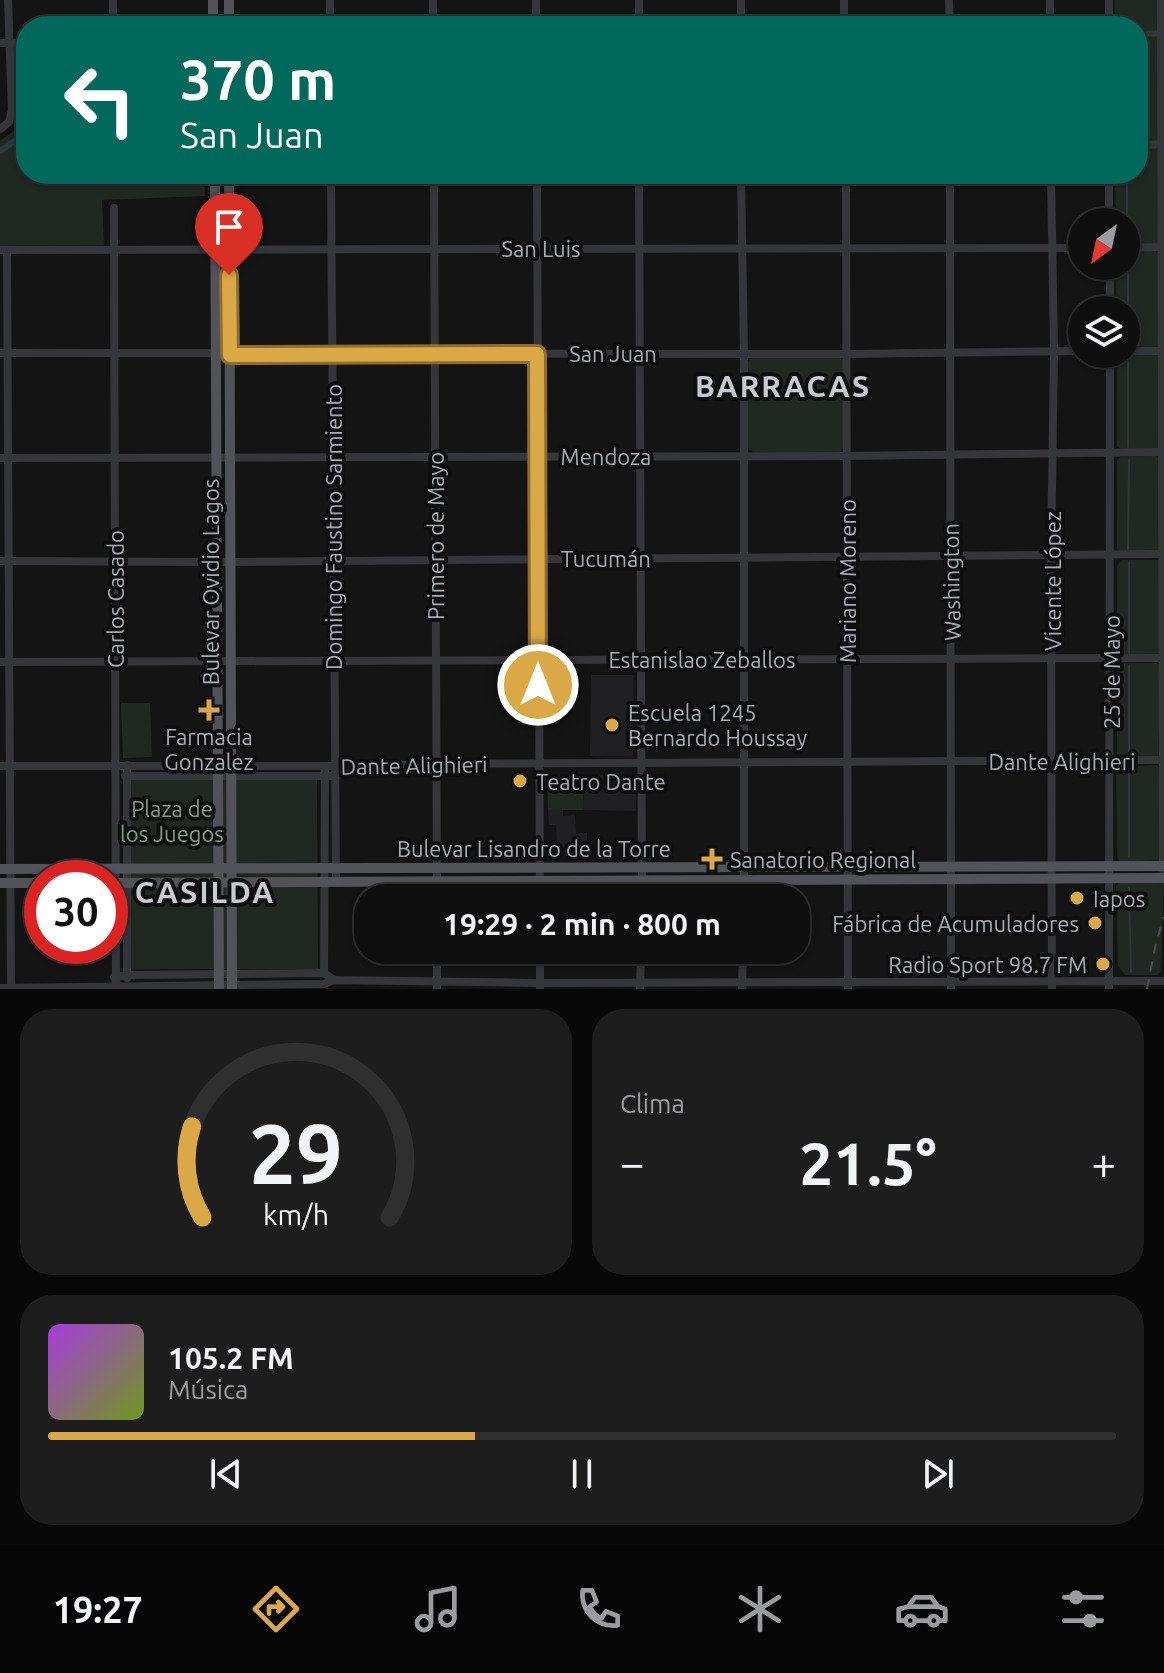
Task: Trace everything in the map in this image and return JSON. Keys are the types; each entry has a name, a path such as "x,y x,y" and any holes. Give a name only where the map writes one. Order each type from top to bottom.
{"main road":[{"name":"Bulevar Ovidio Lagos","path":"215,184 219,983"},
{"name":"Bulevar Ovidio Lagos","path":"229,184 232,983"},
{"name":"Bulevar Lisandro de la Torre","path":"128,883 330,881 540,868 642,867 848,867 1053,879 1164,866"},
{"name":"Bulevar Lisandro de la Torre","path":"128,869 330,868 540,880 642,881 849,879 1053,867 1164,878"}],"street":[{"path":"0,129 9,122 12,110 4,43 8,0"},
{"path":"1161,0 1164,878"},
{"name":"Domingo Faustino Sarmiento","path":"330,868 336,776 331,184"},
{"name":"Primero de Mayo","path":"434,184 437,884"},
{"path":"537,184 540,884"},
{"path":"639,184 642,881"},
{"path":"741,184 744,884"},
{"name":"Mariano Moreno","path":"846,184 848,986"},
{"name":"Washington","path":"950,184 951,985"},
{"name":"Vicente López","path":"1051,184 1054,351 1052,985"},
{"path":"1109,184 1109,208"},
{"name":"Carlos Casado","path":"114,208 115,662 122,765 127,776 122,860"},
{"path":"1140,248 1163,247"},
{"name":"San Luis","path":"3,250 1068,248"},
{"path":"3,250 5,883 11,988"},
{"name":"San Juan","path":"3,353 846,354 1068,351"},
{"path":"1140,351 1163,351"},
{"name":"25 de Mayo","path":"1109,985 1110,368"},
{"name":"Mendoza","path":"4,458 743,457 1163,452"},
{"name":"Tucumán","path":"4,561 1163,554"},
{"name":"Estanislao Zeballos","path":"4,662 1163,658"},
{"name":"Dante Alighieri","path":"325,771 336,765 1164,760"},
{"name":"Carlos Casado","path":"122,765 117,776 122,860"},
{"name":"Dante Alighieri","path":"4,766 122,765 218,771"},
{"name":"Dante Alighieri","path":"117,776 218,771 325,771 336,776"},
{"name":"Domingo Faustino Sarmiento","path":"324,973 330,881 325,771"},
{"name":"Carlos Casado","path":"116,964 116,988"},
{"name":"Carlos Casado","path":"127,964 127,986"},
{"path":"437,964 437,985"},
{"path":"540,964 540,986"},
{"path":"640,986 641,964"},
{"path":"742,986 743,964"},
{"path":"232,983 324,973 334,984"},
{"path":"104,985 116,976 128,975 219,983"},
{"path":"0,988 104,985 116,988 219,983 848,986 1109,985 1164,981"}],"shaded area":[{"name":"Escuela 1245 Bernardo Houssay","path":"591,675 634,675 633,757 590,756"},
{"path":"594,775 633,776 636,811 583,810 584,789 594,788"},
{"path":"548,810 563,810 563,816 575,815 576,833 587,833 587,849 557,849 556,825 549,825"}],"green space":[{"path":"1115,0 1161,0 1159,139 1155,142 1148,142 1148,16 1115,16"},
{"path":"16,129 16,184 204,184 205,196 102,200 104,245 0,246 0,141"},
{"path":"1148,148 1156,148 1160,153 1159,242 1155,245 1140,244 1140,208 1116,208 1115,184 1148,184"},
{"path":"1155,251 1159,255 1160,345 1156,348 1140,347 1140,296 1116,296 1116,280 1140,280 1140,252"},
{"path":"1155,352 1160,356 1160,446 1156,449 1121,449 1117,446 1117,368 1140,368 1140,353"},
{"path":"752,356 839,357 843,361 844,447 840,452 753,452 746,446 747,363"},
{"path":"1155,456 1160,460 1160,550 1156,553 1121,552 1117,549 1117,460 1121,457"},
{"path":"1121,560 1158,560 1161,563 1159,653 1121,655 1117,650 1117,566"},
{"path":"1121,663 1157,663 1161,667 1158,757 1118,758 1117,669"},
{"path":"121,703 150,703 152,757 123,758"},
{"path":"1157,765 1160,769 1159,860 1119,862 1116,772 1121,767"},
{"path":"547,775 584,775 583,810 548,810"},
{"name":"Plaza de los Juegos","path":"130,778 317,778 318,969 130,969"},
{"path":"1164,881 1161,972 1158,975 1125,975 1118,966 1116,886 1120,882"}],"waterway":[{"path":"1148,34 1164,33"},
{"path":"0,151 16,140"},
{"path":"1127,184 1127,208"},
{"path":"1128,280 1128,296"},
{"path":"1128,368 1128,447"},
{"path":"1128,549 1129,460"},
{"path":"1129,563 1129,653"},
{"path":"1129,666 1129,756"},
{"path":"1129,773 1129,857"},
{"path":"1129,887 1131,972"}],"railway":[{"path":"1147,989 1164,917"}],"place":[{"name":"Farmacia Gonzalez","path":"209,710"},
{"name":"Escuela 1245 Bernardo Houssay","path":"612,725"},
{"name":"Teatro Dante","path":"520,781"},
{"name":"Sanatorio Regional","path":"712,859"},
{"name":"Iapos","path":"1077,898"},
{"name":"Fábrica de Acumuladores","path":"1095,923"},
{"name":"Radio Sport 98.7 FM","path":"1103,964"}],"district":[{"name":"BARRACAS","path":"783,386"},
{"name":"CASILDA","path":"205,892"}],"route":[{"path":"229,275 230,355 537,354 538,685"}]}
